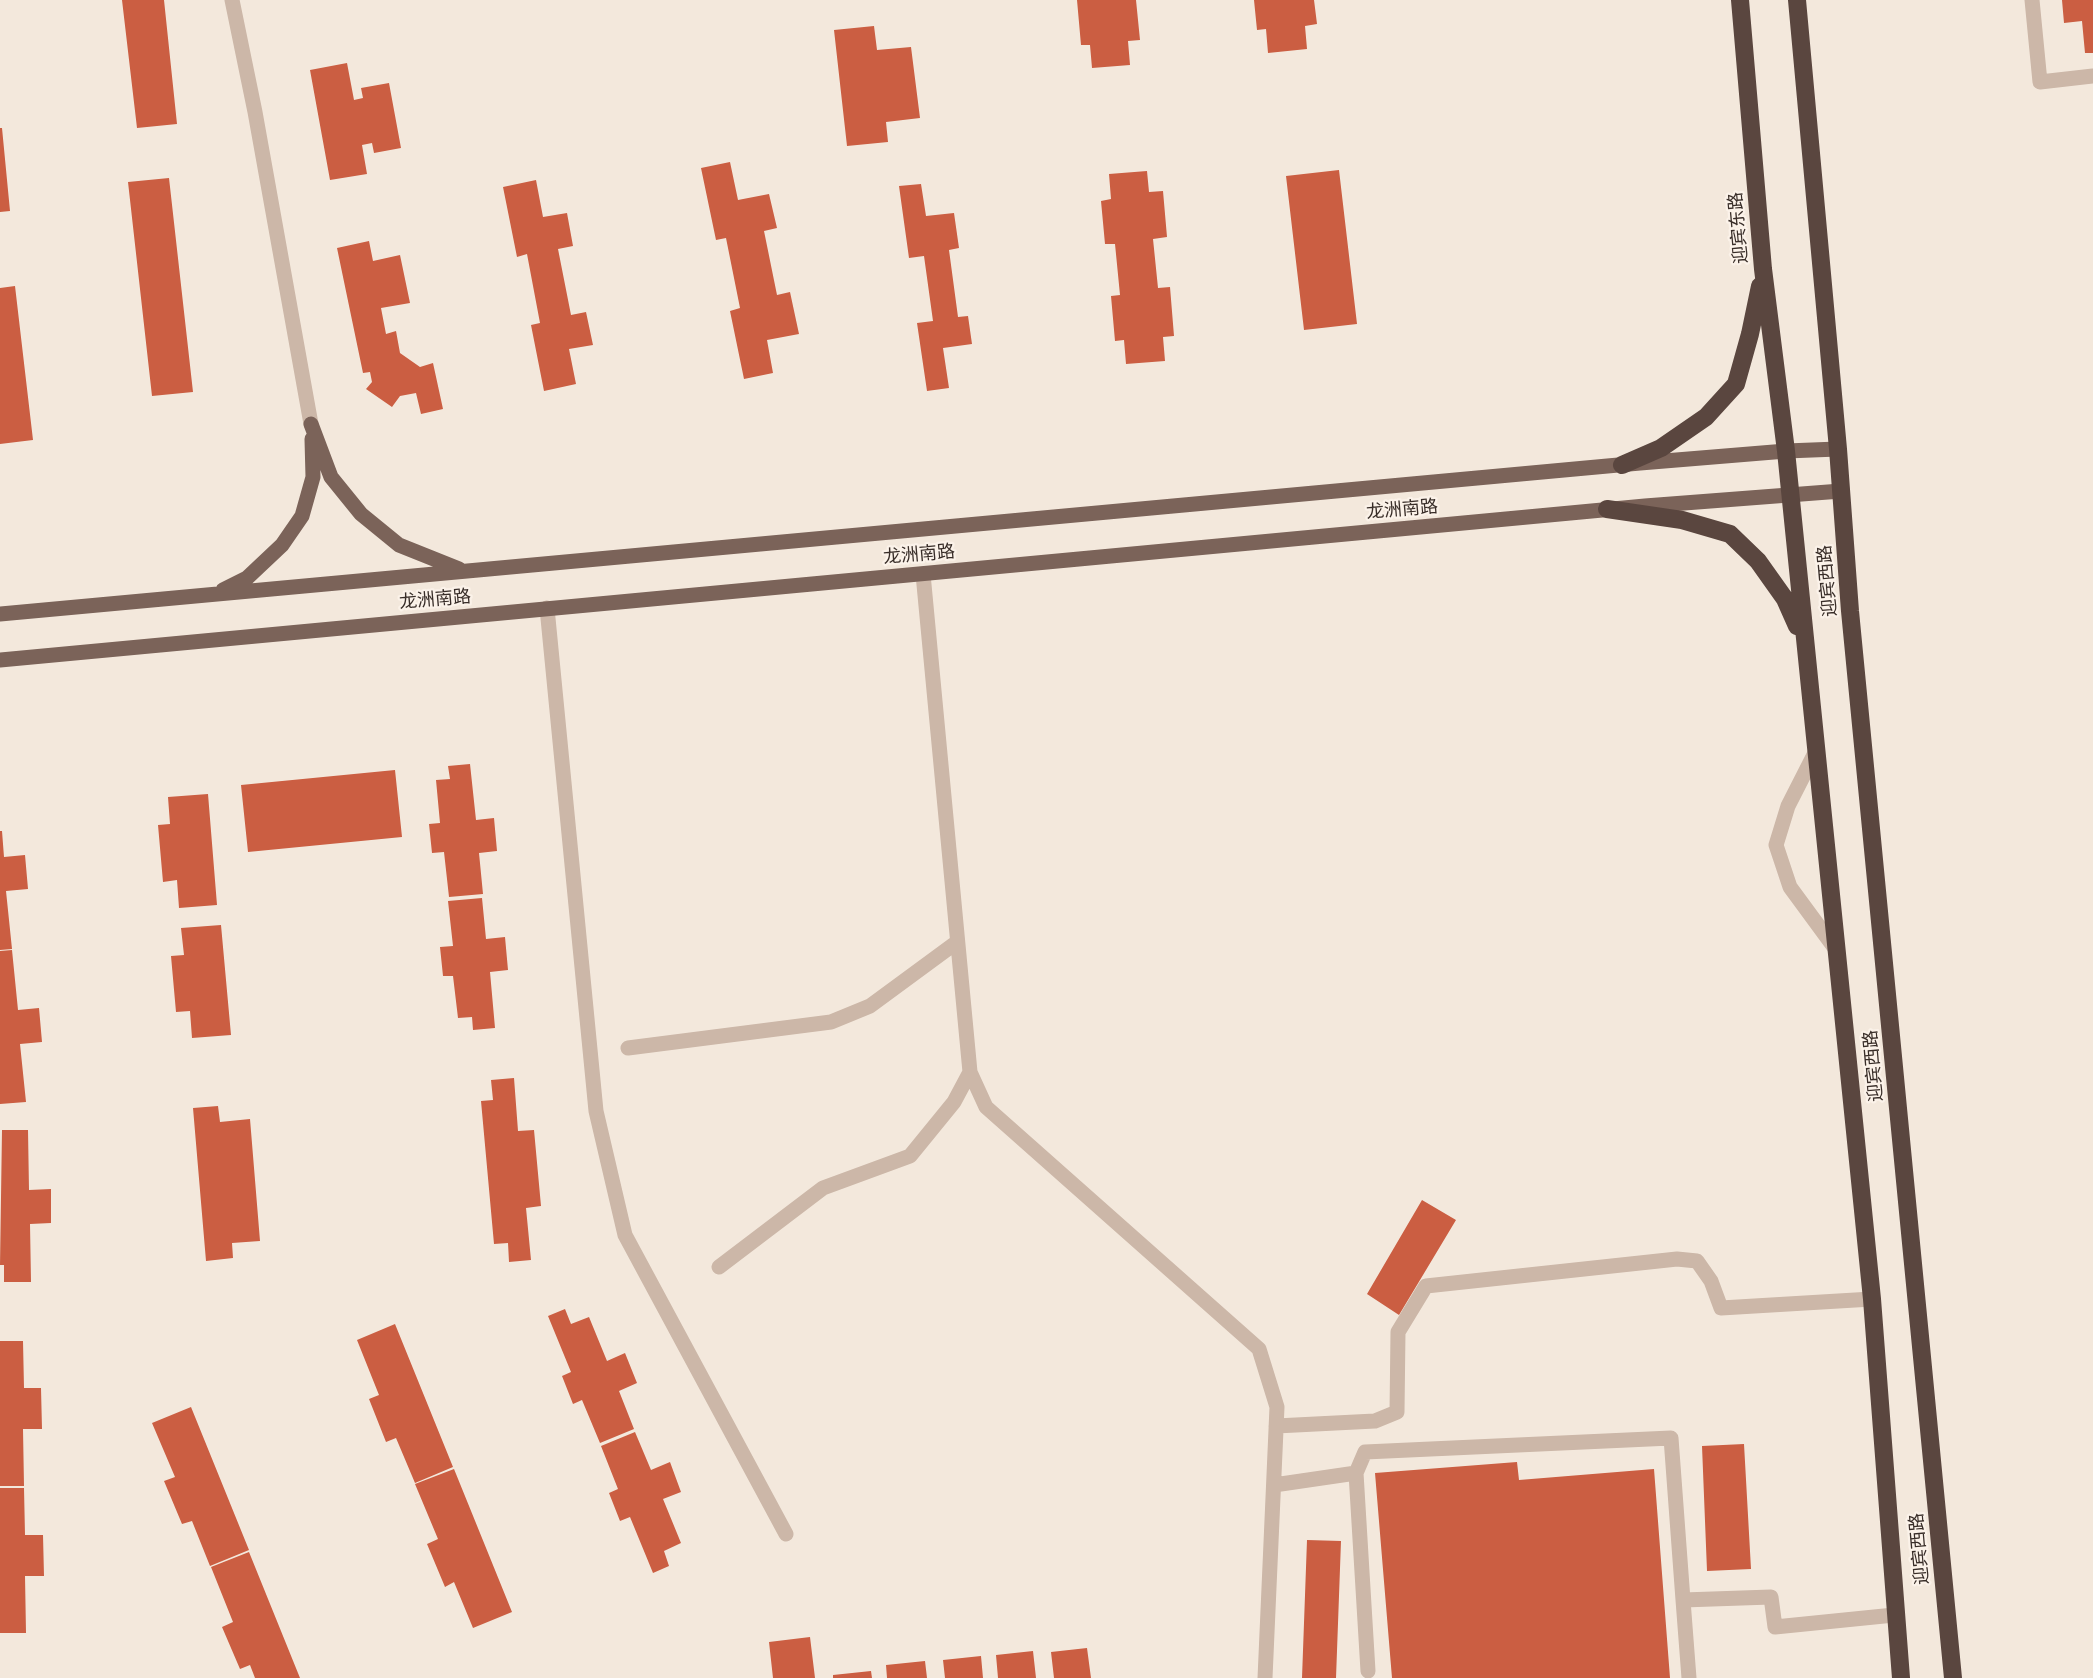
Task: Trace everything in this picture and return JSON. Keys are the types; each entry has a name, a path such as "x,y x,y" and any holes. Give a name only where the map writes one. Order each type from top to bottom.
{"highway":[{"name":"迎宾东路","path":"1740,0 1763,269 1786,451"},
{"path":"1797,0 1838,449"},
{"path":"1622,465 1661,448 1706,417 1736,384 1750,334 1763,269"},
{"name":"迎宾西路","path":"1838,449 1850,611 1953,1678"},
{"name":"迎宾西路","path":"1786,451 1872,1299 1900,1678"},
{"path":"1606,509 1682,520 1730,534 1758,561 1785,599 1806,648"}],"main road":[{"path":"311,423 331,477 361,514 399,545 464,571"},
{"path":"215,594 247,578 282,545 302,516 313,477 311,423"},
{"name":"龙洲南路","path":"0,614 1622,465 1786,451 1838,449"},
{"name":"龙洲南路","path":"0,660 1606,509 1841,491"}],"street":[{"path":"232,0 255,112 311,423"},
{"path":"2032,0 2040,82 2093,76"},
{"path":"922,574 970,1072 986,1107 1259,1349 1277,1407 1265,1678"},
{"path":"547,608 596,1111 625,1236 786,1534"},
{"path":"1816,751 1788,806 1776,845 1790,887 1837,951"},
{"path":"628,1048 831,1022 870,1006 957,942"},
{"path":"719,1267 823,1188 910,1156 954,1102 970,1072"},
{"path":"1276,1426 1375,1421 1397,1412 1398,1332 1426,1286 1677,1259 1697,1261 1711,1281 1721,1308 1872,1299"},
{"path":"1368,1671 1356,1473 1365,1452 1671,1438 1689,1678"},
{"path":"1274,1485 1356,1473"},
{"path":"1683,1600 1771,1597 1775,1627 1894,1615"}],"building":[{"path":"122,0 164,0 177,124 137,128"},
{"path":"1077,0 1136,0 1140,40 1128,41 1130,65 1092,68 1090,45 1081,45"},
{"path":"1254,0 1314,0 1317,24 1305,26 1307,49 1268,53 1266,29 1257,30"},
{"path":"2062,0 2093,0 2093,53 2085,53 2082,21 2064,23"},
{"path":"874,26 877,50 911,47 920,118 886,122 888,142 847,146 834,30"},
{"path":"347,63 354,100 363,98 361,88 389,83 401,148 374,153 372,143 362,145 367,174 330,180 310,70"},
{"path":"0,128 2,128 10,211 0,212"},
{"path":"730,162 738,200 769,194 777,228 764,231 777,295 790,292 799,334 767,340 773,373 744,379 730,311 740,308 726,238 716,240 701,168"},
{"path":"1339,170 1357,324 1304,330 1286,176"},
{"path":"1147,171 1149,192 1163,191 1167,237 1153,239 1158,288 1170,287 1174,336 1163,337 1165,361 1126,364 1124,340 1115,341 1111,296 1120,295 1115,244 1105,244 1101,201 1111,199 1109,174"},
{"path":"169,178 193,392 152,396 128,182"},
{"path":"536,180 543,217 567,213 573,246 558,249 571,315 586,312 593,345 569,349 576,384 544,391 531,325 540,323 527,254 517,257 503,187"},
{"path":"921,184 926,216 954,213 959,248 949,250 958,317 968,316 972,344 943,348 949,388 927,391 917,323 933,321 924,256 909,258 899,186"},
{"path":"369,241 373,261 400,255 410,303 381,308 386,334 396,331 400,353 420,367 433,363 443,409 421,414 416,393 400,396 392,407 366,389 372,382 370,372 363,373 337,248"},
{"path":"15,286 33,440 0,444 0,288"},
{"path":"470,764 476,820 494,818 497,851 479,853 483,894 449,897 444,852 432,853 429,824 440,823 436,780 450,779 448,766"},
{"path":"395,770 402,837 248,852 241,785"},
{"path":"208,794 217,905 179,908 177,880 163,882 158,825 170,824 168,797"},
{"path":"0,831 2,831 4,857 25,855 28,889 6,891 12,949 0,950"},
{"path":"482,898 486,939 505,937 508,970 490,972 495,1028 473,1030 472,1017 458,1018 453,976 443,976 440,947 453,946 448,901"},
{"path":"221,925 231,1035 192,1038 190,1011 176,1012 171,956 184,955 181,928"},
{"path":"12,950 18,1010 39,1008 42,1042 20,1044 26,1102 0,1104 0,951"},
{"path":"514,1078 518,1131 534,1130 541,1206 526,1208 531,1260 509,1262 508,1243 494,1244 481,1101 493,1100 491,1080"},
{"path":"218,1106 220,1122 250,1119 260,1241 232,1243 233,1258 206,1261 193,1108"},
{"path":"2,1130 28,1130 29,1190 51,1189 51,1223 30,1224 31,1282 4,1282 4,1265 0,1265"},
{"path":"1422,1200 1456,1220 1399,1315 1367,1294"},
{"path":"565,1309 571,1324 589,1317 607,1361 625,1353 637,1383 619,1391 634,1429 600,1443 582,1400 573,1404 562,1376 571,1372 548,1316"},
{"path":"395,1324 453,1467 415,1483 396,1438 386,1442 369,1399 379,1395 357,1340"},
{"path":"0,1341 23,1341 24,1388 41,1388 42,1429 23,1429 24,1486 0,1486"},
{"path":"191,1407 249,1550 210,1566 192,1521 182,1524 164,1481 175,1477 152,1423"},
{"path":"635,1432 651,1470 670,1462 681,1492 663,1499 681,1543 664,1551 669,1566 653,1573 630,1517 620,1521 609,1493 618,1489 601,1446"},
{"path":"1744,1444 1751,1569 1707,1571 1702,1446"},
{"path":"1517,1462 1519,1480 1654,1469 1670,1678 1392,1678 1375,1473"},
{"path":"454,1469 512,1612 473,1628 454,1582 445,1587 427,1544 438,1539 415,1484"},
{"path":"0,1488 24,1488 25,1535 43,1535 44,1576 25,1576 26,1633 0,1633"},
{"path":"1307,1540 1341,1541 1336,1678 1302,1678"},
{"path":"249,1552 300,1678 255,1678 250,1665 240,1669 222,1627 233,1622 211,1567"},
{"path":"810,1637 815,1678 773,1678 769,1642"},
{"path":"1087,1648 1091,1678 1054,1678 1051,1652"},
{"path":"1033,1651 1036,1678 998,1678 996,1655"},
{"path":"981,1656 983,1678 945,1678 943,1660"},
{"path":"925,1661 927,1678 887,1678 886,1665"},
{"path":"871,1671 872,1678 833,1678 833,1675"}]}
